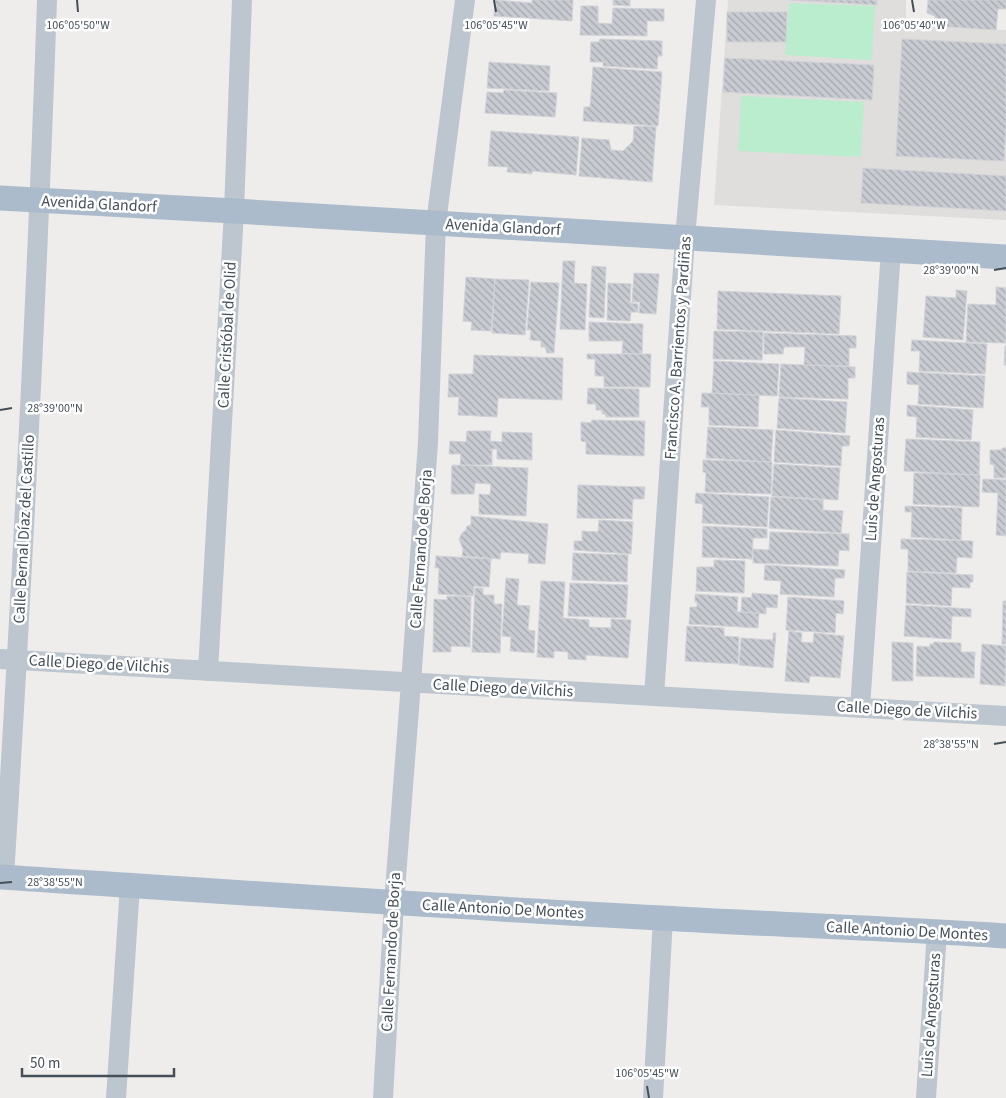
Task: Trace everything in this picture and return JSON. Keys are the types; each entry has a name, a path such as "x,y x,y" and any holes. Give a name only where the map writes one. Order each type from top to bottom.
{"main road":[{"name":"Avenida Glandorf","path":"0,198 1006,257"},
{"name":"Calle Antonio De Montes","path":"2,877 394,903 1006,936"}],"street":[{"name":"Calle Bernal Díaz del Castillo","path":"2,877 9,659 30,420 47,0"},
{"name":"Calle Cristóbal de Olid","path":"208,671 234,211 242,0"},
{"name":"Calle Fernando de Borja","path":"383,1098 394,903 428,442 436,223 465,0"},
{"name":"Francisco A. Barrientos y Pardiñas","path":"654,696 685,238 706,0"},
{"name":"Luis de Angosturas","path":"860,708 891,250"},
{"name":"Calle Diego de Vilchis","path":"9,659 1006,716"},
{"path":"116,1098 130,886"},
{"path":"653,1098 663,918"},
{"name":"Luis de Angosturas","path":"926,1098 937,932"}],"shaded area":[{"path":"728,0 906,0 906,25 1006,30 1006,220 714,205"}],"green space":[{"path":"789,3 875,6 872,60 785,55"},
{"path":"741,96 864,102 861,157 738,151"}],"building":[{"path":"495,0 532,3 532,0 573,0 572,21 494,16"},
{"path":"613,0 630,0 630,6 613,5"},
{"path":"790,0 877,0 877,5"},
{"path":"928,0 1006,0 1006,9 998,9 996,30 935,26 935,16 927,13"},
{"path":"581,6 598,6 598,23 612,24 613,8 664,9 664,21 647,21 647,36 580,35"},
{"path":"727,12 787,12 786,42 727,42"},
{"path":"600,39 662,41 662,56 658,56 657,69 603,66 603,62 590,62 591,42 599,42"},
{"path":"902,39 1006,44 1004,161 896,156"},
{"path":"725,58 874,65 872,100 723,92"},
{"path":"489,62 550,66 549,91 487,88"},
{"path":"593,67 662,72 658,126 583,121 584,107 590,107"},
{"path":"504,90 557,93 555,117 485,113 487,92 503,93"},
{"path":"634,126 656,127 652,182 579,176 582,138 609,140 611,150 623,151 633,141"},
{"path":"491,131 579,137 576,175 532,171 532,174 507,172 508,167 488,166"},
{"path":"863,168 1006,176 1006,211 861,203"},
{"path":"563,261 575,261 574,283 587,284 585,330 560,329"},
{"path":"592,266 606,267 604,318 589,317"},
{"path":"634,273 659,274 656,314 639,313 640,302 632,302"},
{"path":"466,277 495,279 491,331 471,330 472,322 463,321"},
{"path":"495,279 529,280 525,335 492,333"},
{"path":"531,282 559,283 554,353 547,353 545,347 541,347 541,341 530,340 531,330 527,330"},
{"path":"608,283 631,284 630,303 638,304 638,312 631,312 630,321 607,320"},
{"path":"996,287 1006,288 1006,343 966,342 968,304 996,305"},
{"path":"956,290 967,291 963,340 923,337 926,296 956,298"},
{"path":"718,291 841,296 839,334 717,329"},
{"path":"589,322 643,324 642,354 622,353 623,341 589,341"},
{"path":"714,331 763,332 762,360 713,359"},
{"path":"764,333 856,336 856,348 849,348 849,366 804,365 805,347 784,347 783,354 764,354"},
{"path":"912,340 987,344 985,374 919,371 920,351 911,351"},
{"path":"1005,346 1006,365 1004,365"},
{"path":"587,354 651,354 650,387 604,387 604,376 595,376 595,359 587,359"},
{"path":"474,355 563,358 562,400 498,398 497,417 458,415 459,397 448,397 449,374 473,374"},
{"path":"714,361 779,364 777,396 712,393"},
{"path":"781,364 855,367 855,378 848,378 848,399 779,397"},
{"path":"907,372 985,376 983,408 918,404 919,385 907,384"},
{"path":"588,388 639,389 639,417 606,417 605,414 602,414 602,410 596,410 596,404 587,404"},
{"path":"702,393 759,395 758,427 709,425 709,407 701,407"},
{"path":"779,398 847,402 845,433 777,428"},
{"path":"907,405 973,410 971,440 916,437 917,417 907,416"},
{"path":"592,420 645,421 644,456 586,454 586,442 581,441 581,422 591,423"},
{"path":"708,427 773,430 771,462 706,458"},
{"path":"776,430 850,436 849,446 842,446 841,466 774,462"},
{"path":"467,431 491,431 490,441 502,442 502,432 532,433 532,460 497,459 497,449 492,449 492,465 460,465 461,454 449,454 450,441 466,442"},
{"path":"906,439 980,442 979,475 904,471"},
{"path":"1002,448 1006,448 1006,478 994,478 994,465 990,464 990,450 1002,450"},
{"path":"703,460 772,462 771,494 705,492 706,473 703,472"},
{"path":"774,464 840,468 838,500 772,496"},
{"path":"452,465 528,468 526,516 479,514 479,494 490,495 491,484 475,483 474,494 451,494"},
{"path":"914,473 980,475 979,507 913,504"},
{"path":"983,479 1006,480 1006,536 996,535 998,493 982,492"},
{"path":"578,485 645,487 644,499 633,499 632,519 577,518"},
{"path":"696,493 769,497 767,527 702,523 703,504 695,503"},
{"path":"771,497 823,500 823,510 843,511 841,533 769,528"},
{"path":"905,506 962,508 961,540 911,537 912,512 905,512"},
{"path":"471,516 548,524 545,564 528,563 529,554 501,552 500,559 462,556 463,549 459,539 467,526 471,525"},
{"path":"599,520 633,522 631,554 574,550 574,541 582,541 582,531 598,532"},
{"path":"703,526 767,529 767,538 753,538 752,559 702,557"},
{"path":"770,532 849,534 849,551 839,550 838,566 753,563 753,549 769,550"},
{"path":"901,539 973,541 972,558 957,557 956,573 908,571 908,549 901,549"},
{"path":"573,553 628,555 627,582 572,580"},
{"path":"436,556 491,559 489,587 474,586 473,596 438,594 439,568 435,568"},
{"path":"714,560 745,561 744,593 696,591 697,567 714,567"},
{"path":"765,565 845,570 844,578 835,578 834,597 780,594 781,581 764,580"},
{"path":"907,572 973,575 973,582 970,582 970,588 952,587 951,606 906,603"},
{"path":"506,578 519,579 517,605 530,606 528,630 535,631 534,653 510,651 511,637 502,636"},
{"path":"541,581 565,582 563,618 589,620 589,627 611,628 611,619 631,620 628,658 586,655 586,660 568,659 568,652 554,651 554,658 537,657"},
{"path":"570,583 628,585 626,618 568,616"},
{"path":"475,588 483,588 483,595 494,595 494,604 502,604 500,653 472,652"},
{"path":"752,593 778,595 777,608 766,607 766,614 741,612 742,597 752,598"},
{"path":"695,594 738,597 737,612 759,613 758,628 689,624 690,607 697,607"},
{"path":"447,596 471,597 470,647 451,646 451,652 433,652 434,599 447,600"},
{"path":"788,597 844,601 843,614 836,613 835,633 786,630"},
{"path":"1003,601 1006,601 1006,644 1002,644"},
{"path":"906,605 971,609 971,617 952,616 951,639 904,636"},
{"path":"687,626 724,628 724,636 739,637 738,664 685,661"},
{"path":"789,631 802,633 801,642 813,643 814,633 844,636 840,678 810,676 809,683 785,681"},
{"path":"773,633 776,633 773,668 739,665 741,638 773,640"},
{"path":"892,642 913,643 913,681 892,681"},
{"path":"934,642 961,643 961,652 975,652 974,678 916,676 917,646 930,647 930,644"},
{"path":"982,644 1006,646 1005,686 980,684"}]}
